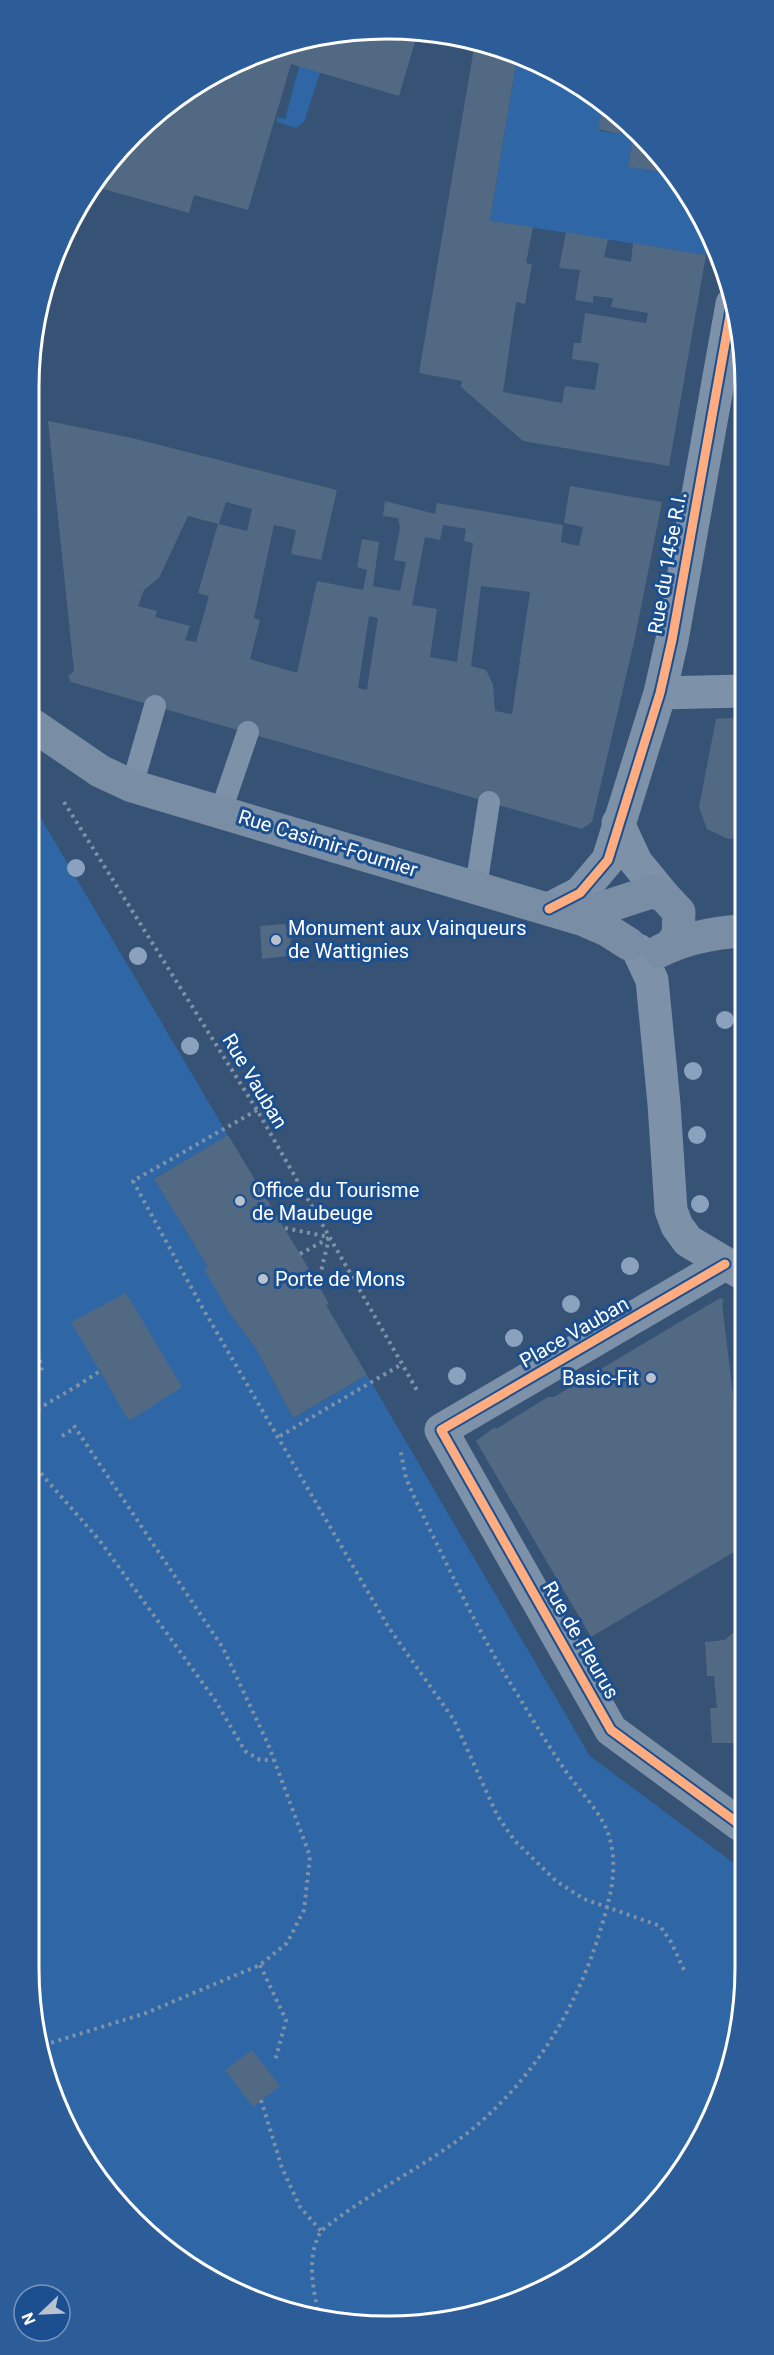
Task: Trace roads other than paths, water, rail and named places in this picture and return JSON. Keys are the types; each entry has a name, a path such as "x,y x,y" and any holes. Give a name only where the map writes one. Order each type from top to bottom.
{"main road":[{"name":"Rue Casimir-Fournier","path":"39,729 100,771 132,786 549,909 608,930 650,954"},
{"path":"549,909 585,911 629,901 651,892 671,904 708,933"},
{"path":"629,901 623,910 622,934 650,954"},
{"path":"650,954 678,935 671,904"},
{"path":"650,954 708,933 735,931"}],"street":[{"name":"Rue du 145e R.I.","path":"549,909 580,893 596,877 608,860 660,693 672,640 729,323"},
{"path":"660,693 735,691"},
{"path":"618,823 625,844 636,862 671,904"},
{"name":"Place Vauban","path":"650,954 671,1210 677,1226 688,1241 733,1268"},
{"name":"Place Vauban","path":"441,1430 733,1268"},
{"name":"Rue de Fleurus","path":"441,1430 611,1730 735,1821"}],"lane":[{"path":"132,786 155,706"},
{"path":"221,812 248,732"},
{"path":"476,887 489,802"}],"place":[{"name":"Monument aux Vainqueurs de Wattignies","path":"276,940"},
{"name":"Office du Tourisme de Maubeuge","path":"240,1201"},
{"name":"Porte de Mons","path":"263,1279"},
{"name":"Basic-Fit","path":"651,1378"}]}
